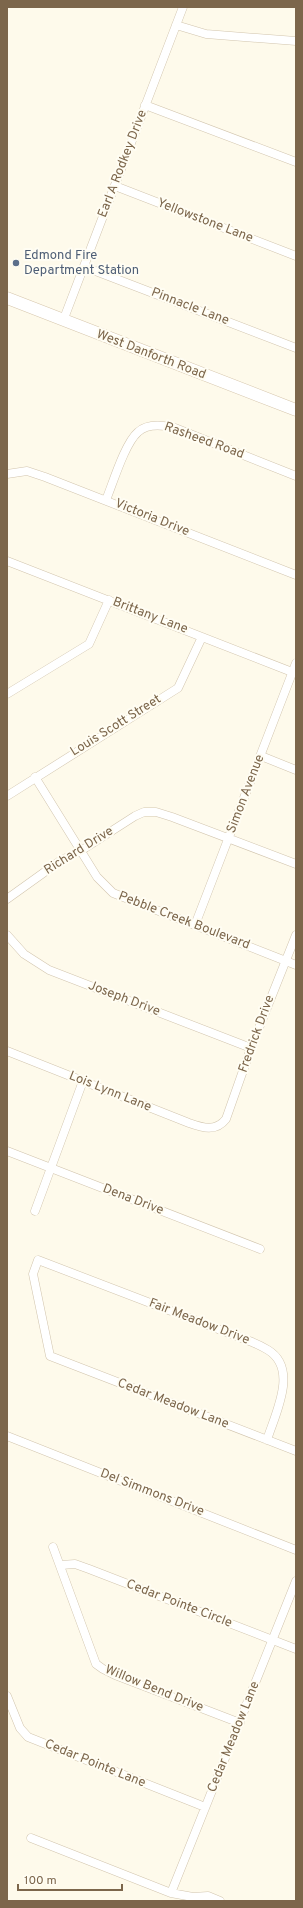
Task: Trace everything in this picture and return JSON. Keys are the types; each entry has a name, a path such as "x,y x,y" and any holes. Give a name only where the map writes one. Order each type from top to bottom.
{"main road":[{"name":"West Danforth Road","path":"7,298 63,321 296,410"}],"street":[{"name":"Earl A Rodkey Drive","path":"63,321 85,267 183,7"},
{"path":"176,25 206,34 296,41"},
{"path":"145,105 296,162"},
{"name":"Yellowstone Lane","path":"115,186 296,256"},
{"name":"Pinnacle Lane","path":"85,267 296,348"},
{"name":"Rasheed Road","path":"106,500 129,444 139,431 150,426 162,425 175,428 296,476"},
{"name":"Victoria Drive","path":"7,474 27,471 106,500 296,575"},
{"name":"Brittany Lane","path":"7,561 292,672"},
{"path":"7,694 89,644 109,600"},
{"name":"Louis Scott Street","path":"7,796 34,777 178,688 202,637"},
{"name":"Simon Avenue","path":"195,925 296,663"},
{"path":"261,756 296,770"},
{"name":"Pebble Creek Boulevard","path":"34,777 82,850 97,877 113,893 296,965"},
{"name":"Richard Drive","path":"7,899 60,861 82,850 135,816 144,812 156,812 229,838"},
{"path":"229,838 296,864"},
{"name":"Joseph Drive","path":"7,935 24,954 49,970 251,1048"},
{"name":"Fredrick Drive","path":"214,1128 222,1125 226,1119 251,1048 296,935"},
{"name":"Lois Lynn Lane","path":"7,1052 188,1123 202,1127 214,1128"},
{"path":"35,1212 83,1081"},
{"name":"Dena Drive","path":"7,1150 260,1249"},
{"name":"Cedar Meadow Lane","path":"38,1260 33,1274 50,1356 296,1451"},
{"name":"Fair Meadow Drive","path":"38,1260 252,1342 269,1350 278,1359 284,1371 285,1385 267,1440"},
{"name":"Del Simmons Drive","path":"7,1436 296,1550"},
{"name":"Willow Bend Drive","path":"53,1547 61,1565 91,1654 96,1664 102,1670 240,1723"},
{"name":"Cedar Pointe Circle","path":"61,1565 75,1564 89,1569 296,1649"},
{"name":"Cedar Meadow Lane","path":"171,1893 296,1581"},
{"name":"Cedar Pointe Lane","path":"7,1696 20,1728 28,1737 205,1807"},
{"path":"31,1838 171,1893 195,1899 208,1896 220,1901"}],"place":[{"name":"Edmond Fire Department Station","path":"16,263"}]}
